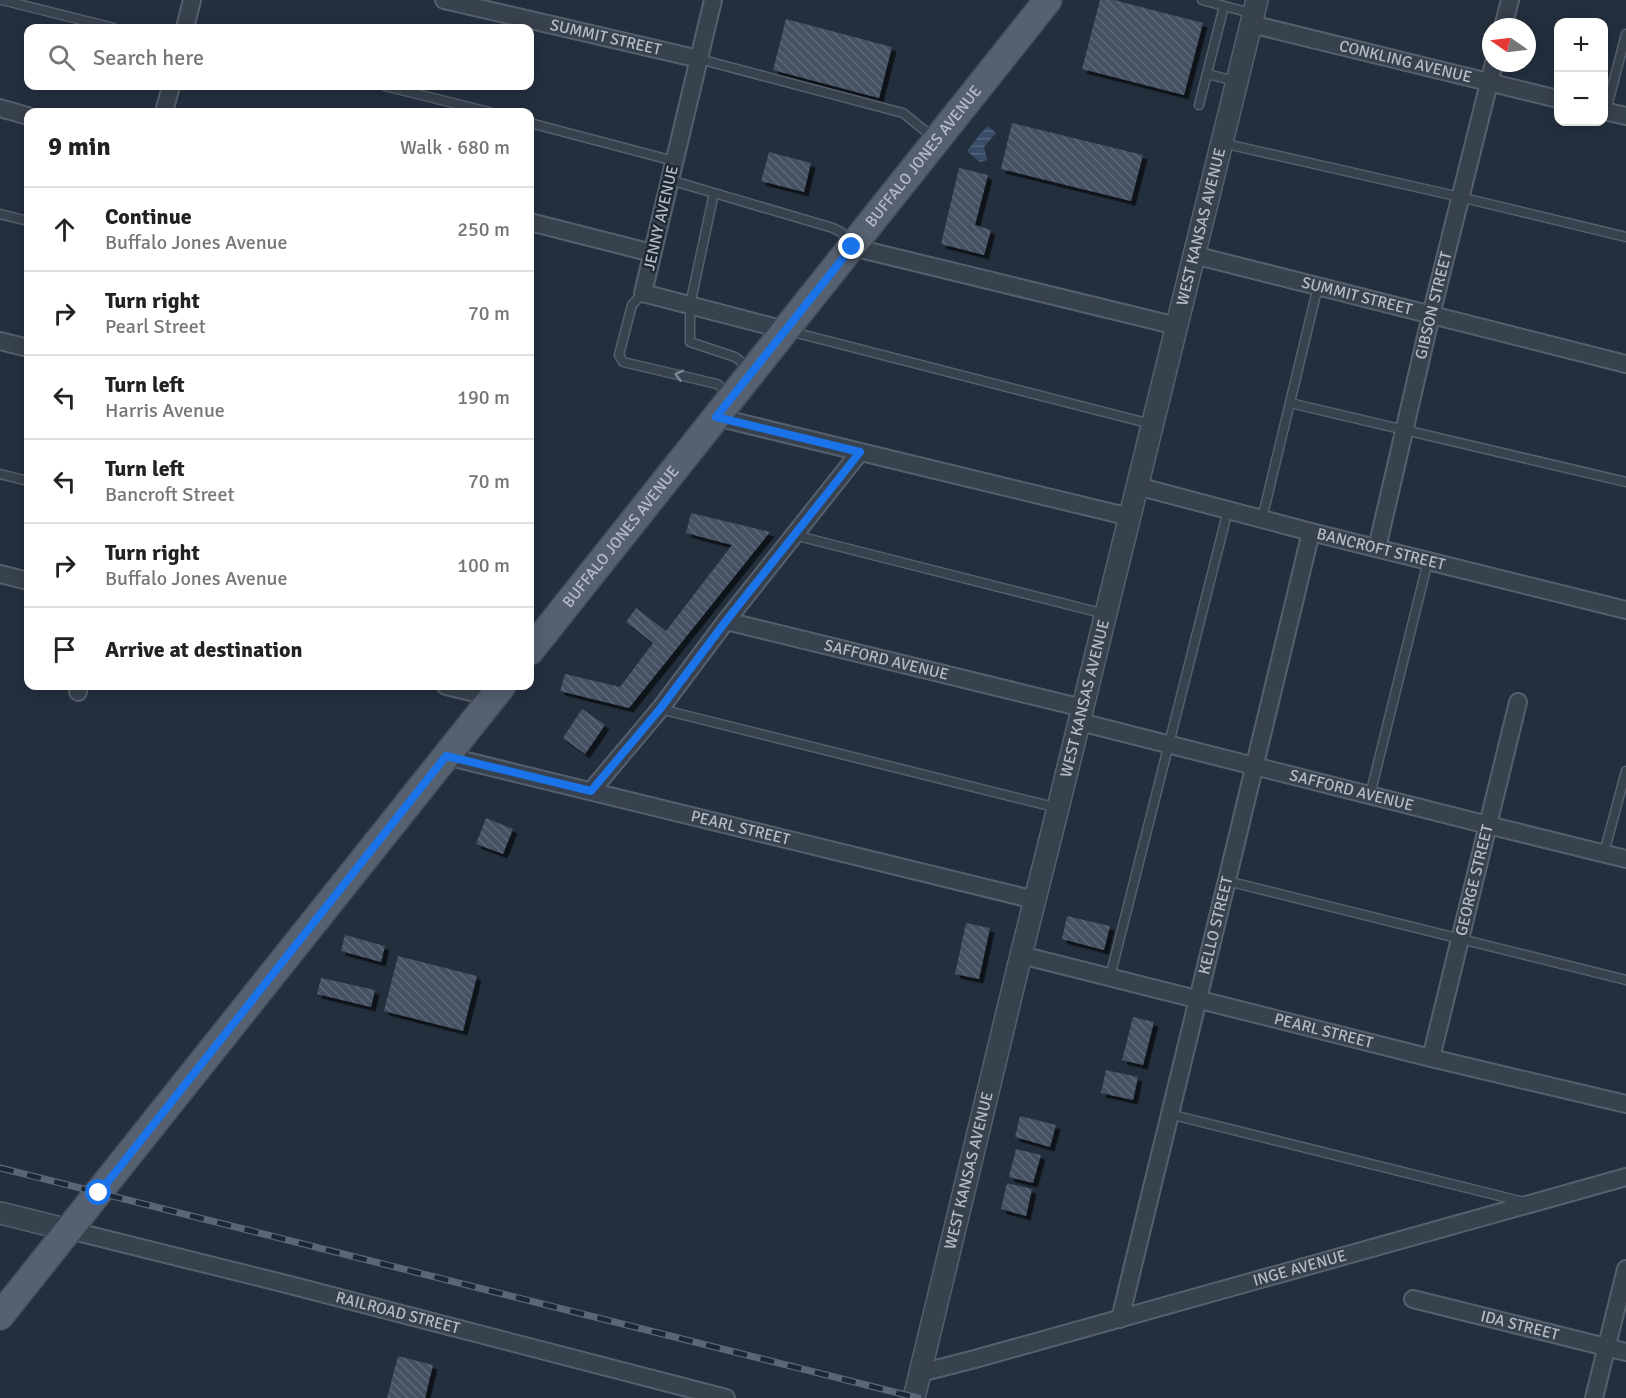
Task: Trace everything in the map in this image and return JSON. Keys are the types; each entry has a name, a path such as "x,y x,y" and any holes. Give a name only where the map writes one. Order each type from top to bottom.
{"main road":[{"name":"BUFFALO JONES AVENUE","path":"534,646 1048,0"},
{"path":"0,1316 497,691"}],"street":[{"path":"186,24 192,0"},
{"name":"SUMMIT STREET","path":"444,0 699,59"},
{"name":"JENNY AVENUE","path":"713,0 643,293 785,330"},
{"path":"1505,18 1509,0"},
{"name":"WEST KANSAS AVENUE","path":"914,1398 1254,12"},
{"name":"CONKLING AVENUE","path":"1254,12 1489,82 1554,98"},
{"name":"GIBSON STREET","path":"1377,548 1431,315 1492,72"},
{"path":"166,108 170,90"},
{"path":"0,108 24,115"},
{"path":"1608,112 1626,116"},
{"path":"534,223 652,253"},
{"path":"852,247 1177,326"},
{"name":"SUMMIT STREET","path":"1194,255 1626,364"},
{"path":"0,341 24,347"},
{"path":"716,417 1130,517"},
{"path":"591,791 660,709 726,621 860,452"},
{"name":"BANCROFT STREET","path":"1137,486 1311,532 1626,610"},
{"name":"KELLO STREET","path":"1120,1319 1311,532"},
{"path":"0,573 24,579"},
{"name":"SAFFORD AVENUE","path":"726,621 1081,715 1169,744 1626,859"},
{"name":"GEORGE STREET","path":"1431,1058 1518,702"},
{"name":"PEARL STREET","path":"446,756 1035,900"},
{"name":"PEARL STREET","path":"1021,955 1431,1058 1626,1104"},
{"name":"INGE AVENUE","path":"920,1373 1626,1177"},
{"path":"0,1213 69,1230"},
{"name":"RAILROAD STREET","path":"69,1230 726,1398"},
{"path":"1594,1398 1626,1269"},
{"name":"IDA STREET","path":"1413,1299 1626,1352"}],"lane":[{"path":"2,0 98,24"},
{"path":"1202,0 1254,12"},
{"path":"1199,105 1224,6"},
{"path":"1608,100 1626,34"},
{"path":"699,59 903,113 936,140"},
{"path":"1207,74 1237,81"},
{"path":"401,90 473,108"},
{"path":"534,124 674,161"},
{"path":"1222,143 1626,237"},
{"path":"670,180 833,228 841,232 852,247"},
{"path":"714,193 690,305 690,342 735,357 753,371"},
{"path":"0,214 24,220"},
{"path":"1262,519 1318,286"},
{"path":"643,293 632,305 619,355 621,360 717,384 733,396"},
{"path":"785,330 1152,424"},
{"path":"1290,403 1626,482"},
{"path":"0,474 24,481"},
{"path":"1110,977 1228,510"},
{"path":"794,536 1106,614"},
{"path":"1370,795 1428,561"},
{"path":"660,709 1058,808"},
{"path":"1604,853 1626,771"},
{"path":"1227,881 1626,980"},
{"path":"1169,1114 1530,1204"}],"water":[{"path":"988,126 996,133 984,147 987,160 980,162 967,151"}],"building":[{"path":"1100,0 1114,0 1203,23 1184,95 1082,69"},
{"path":"786,19 892,47 879,98 773,70"},
{"path":"1012,123 1143,155 1131,201 1001,169"},
{"path":"769,152 811,163 804,192 761,181"},
{"path":"959,168 988,175 975,225 991,230 984,255 941,244"},
{"path":"691,513 770,532 629,708 560,691 565,674 620,687 653,643 626,622 636,608 666,631 732,545 686,533"},
{"path":"582,709 605,725 585,754 563,738"},
{"path":"486,818 513,829 503,854 476,844"},
{"path":"1067,916 1110,926 1104,950 1062,939"},
{"path":"966,923 990,928 979,979 955,974"},
{"path":"345,935 385,946 381,962 341,951"},
{"path":"398,956 477,976 463,1031 384,1011"},
{"path":"321,978 375,990 371,1007 317,994"},
{"path":"1133,1017 1154,1022 1143,1065 1122,1060"},
{"path":"1106,1070 1138,1077 1133,1100 1101,1093"},
{"path":"1020,1116 1056,1125 1050,1147 1015,1137"},
{"path":"1016,1149 1041,1155 1033,1183 1009,1177"},
{"path":"1007,1183 1032,1189 1026,1216 1001,1209"},
{"path":"398,1356 433,1365 425,1398 387,1398"}],"railway":[{"path":"0,1168 918,1398"}],"route":[{"path":"99,1193 446,756 591,791 660,709 726,621 860,452 716,417 852,247"}]}
